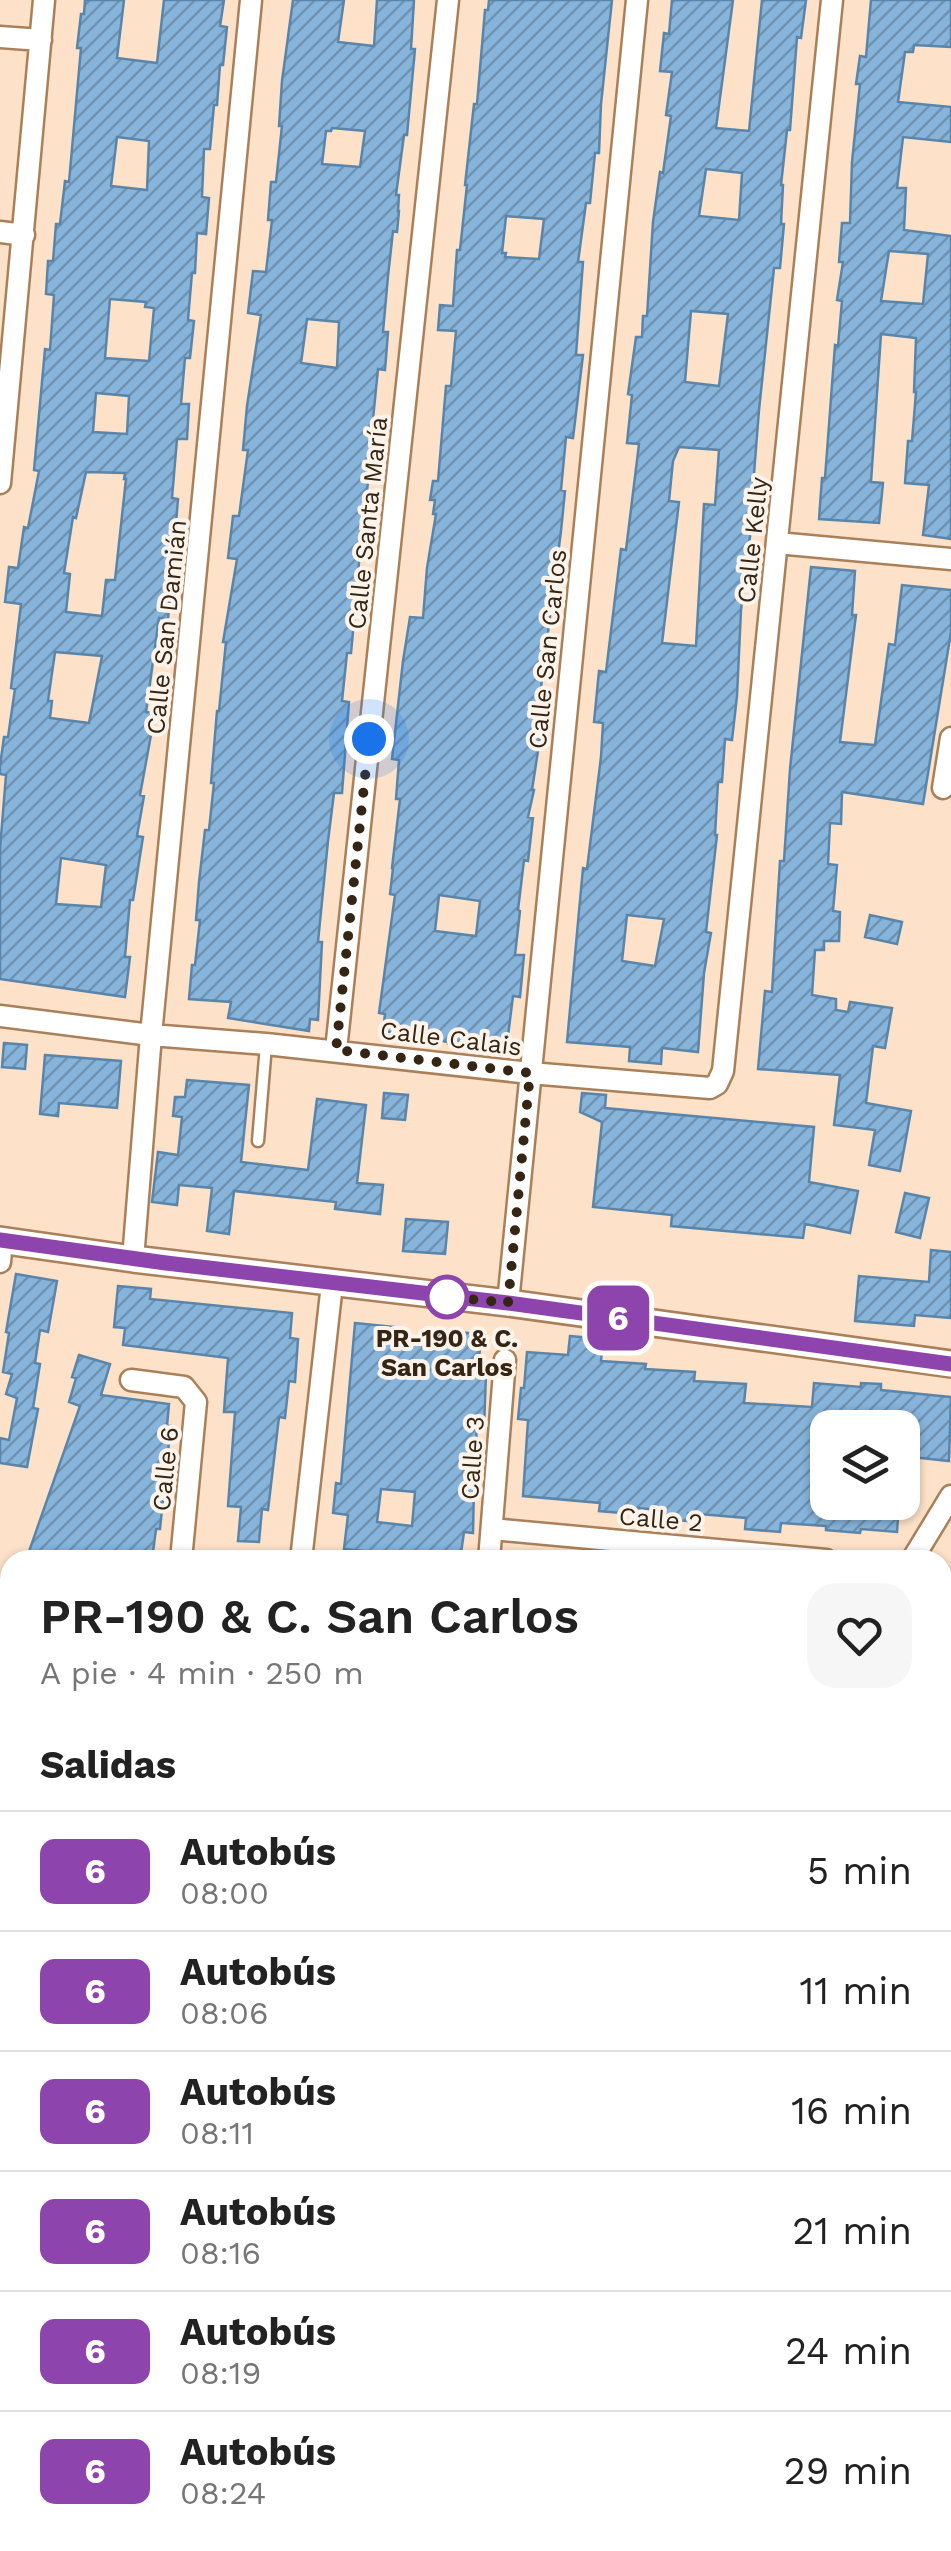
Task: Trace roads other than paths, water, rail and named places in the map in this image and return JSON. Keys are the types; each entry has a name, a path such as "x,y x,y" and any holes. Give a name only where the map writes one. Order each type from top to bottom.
{"street":[{"path":"0,483 44,0"},
{"name":"Calle San Damián","path":"132,1259 251,0"},
{"name":"Calle Santa María","path":"336,1050 448,0"},
{"name":"Calle San Carlos","path":"508,1303 637,0"},
{"name":"Calle Kelly","path":"717,1084 723,1071 832,0"},
{"path":"0,37 41,40"},
{"path":"0,232 24,235"},
{"path":"777,543 951,559"},
{"path":"943,788 951,738"},
{"name":"Calle Calais","path":"0,1016 530,1073 710,1088 717,1084"},
{"path":"1,1248 132,1259 508,1303 951,1364"},
{"path":"302,1550 332,1284"},
{"name":"Calle 3","path":"490,1550 505,1360"},
{"name":"Calle 6","path":"131,1380 184,1387 196,1402 182,1550"},
{"path":"918,1550 951,1496"},
{"name":"Calle 2","path":"492,1529 718,1550"}],"lane":[{"path":"258,1141 266,1044"}],"place":[{"name":"PR-190 & C. San Carlos","path":"447,1297"}]}
